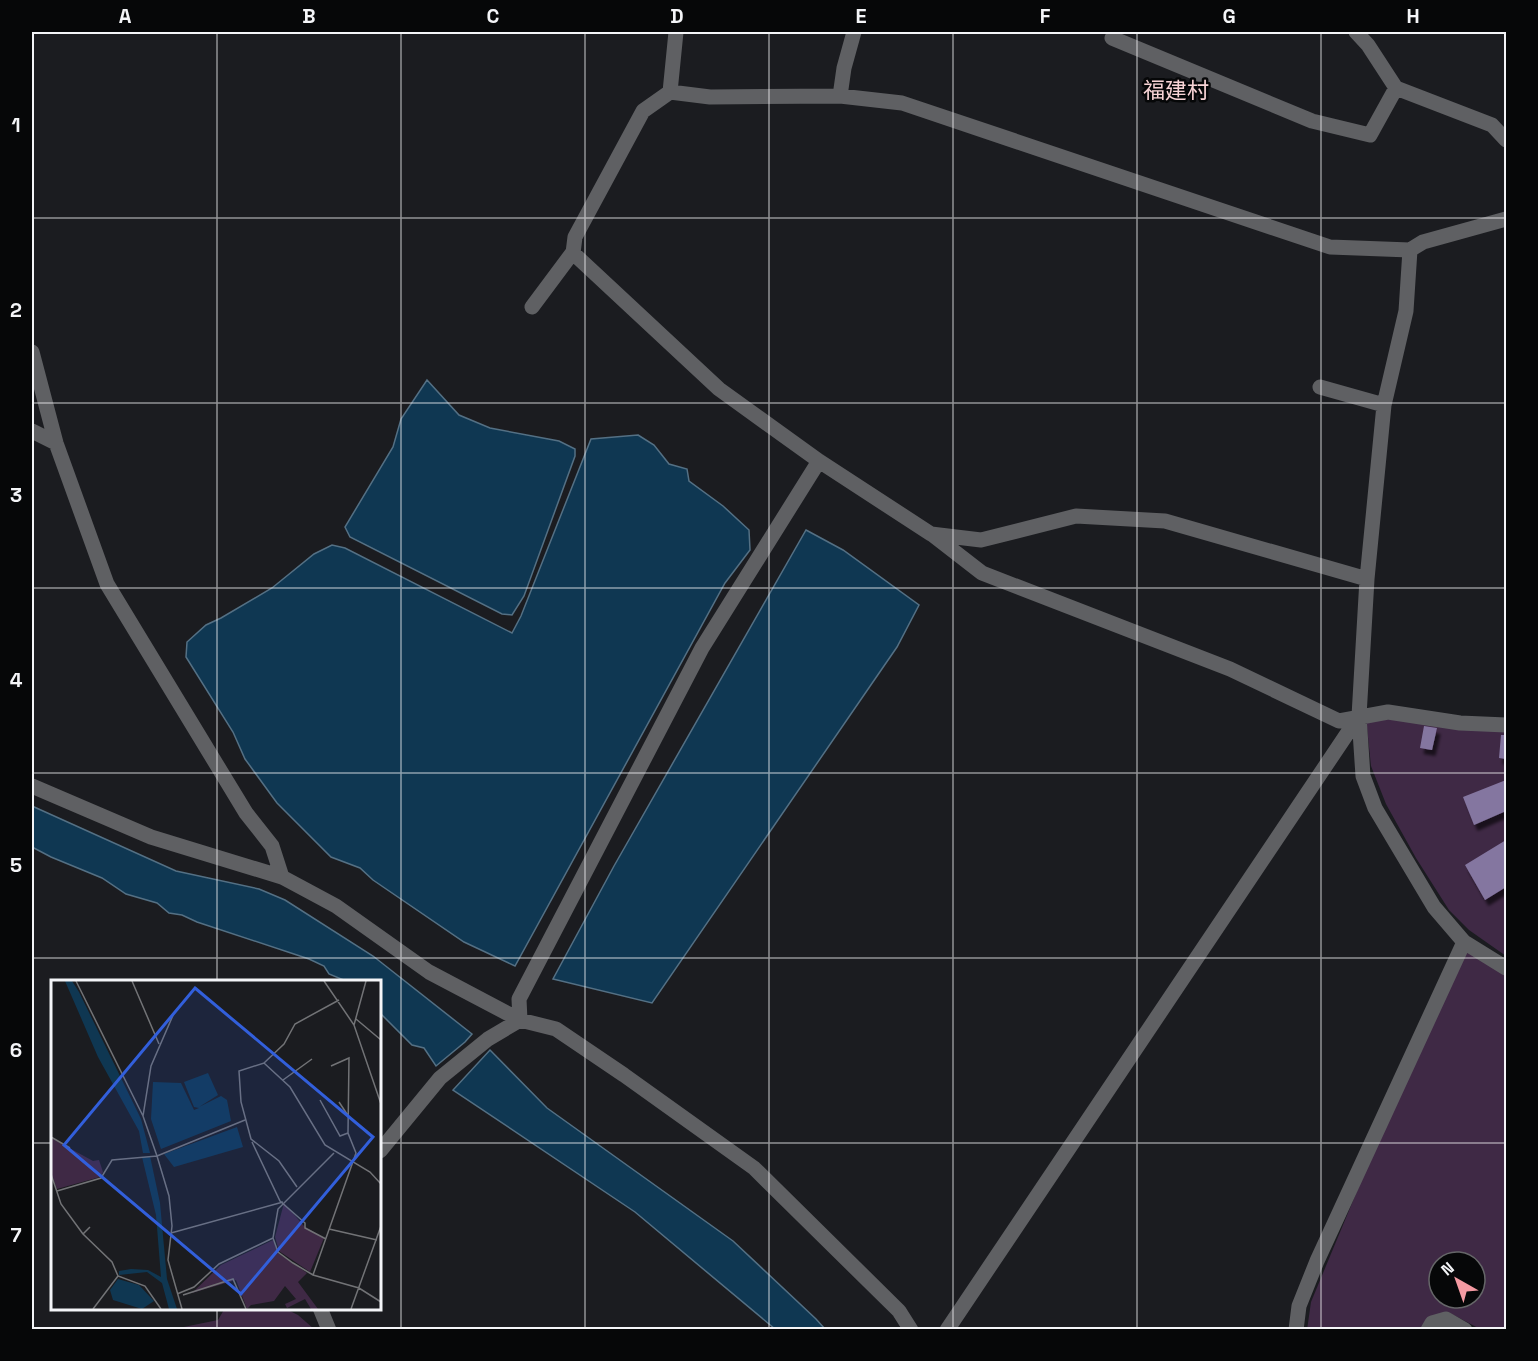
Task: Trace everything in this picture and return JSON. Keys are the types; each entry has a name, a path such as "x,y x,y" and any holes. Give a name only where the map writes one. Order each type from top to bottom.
{"street":[{"path":"670,92 676,32"},
{"path":"840,96 844,68 854,32"},
{"path":"1356,32 1368,45 1396,88 1492,125 1506,141"},
{"path":"1112,38 1312,121 1370,135 1396,88"},
{"path":"532,308 573,252 575,237 643,111 670,92 710,98 840,96 902,103 1330,246 1410,250 1423,242 1506,219"},
{"path":"1410,250 1406,311 1384,405 1367,579 1359,716 1363,776 1375,808 1434,907 1464,942 1506,968"},
{"path":"573,252 719,389 819,461 931,534 982,573 1230,669 1339,721 1388,711 1460,723 1506,725"},
{"path":"32,352 56,443 107,584 246,813 272,846 282,877"},
{"path":"1320,387 1384,405"},
{"path":"32,430 56,443"},
{"path":"520,1020 519,999 702,648 819,461"},
{"path":"931,534 981,540 1076,516 1165,521 1367,579"},
{"path":"947,1329 1359,716"},
{"path":"32,786 151,837 282,877 336,906 429,972 520,1020 555,1029 624,1075 754,1168 899,1311 911,1329"},
{"path":"1296,1329 1299,1306 1317,1261 1464,942"},
{"path":"381,1150 440,1078 488,1039 520,1020"},
{"path":"321,1310 329,1329"},
{"path":"1428,1329 1431,1323 1446,1319 1465,1329"}],"shaded area":[{"path":"1366,718 1506,725 1506,956 1469,930 1449,910 1416,858 1386,804 1371,766"},
{"path":"1467,950 1506,973 1506,1329 1480,1329 1448,1312 1424,1329 1307,1330 1311,1302 1365,1172"},
{"path":"224,1310 288,1310 298,1315 314,1329 174,1329 218,1320"}],"water":[{"path":"427,380 459,415 490,428 559,441 575,449 575,456 524,596 512,615 502,614 350,537 345,527 393,447 401,419"},
{"path":"638,435 654,445 669,464 687,469 689,481 723,506 749,530 750,550 725,583 515,966 464,942 373,880 360,868 331,857 277,803 245,759 233,732 186,657 187,642 206,625 272,588 314,554 332,545 345,548 512,633 521,616 591,439"},
{"path":"806,530 843,550 919,605 897,647 652,1003 553,979 614,866"},
{"path":"32,806 176,871 259,889 285,900 373,956 472,1034 436,1066 424,1048 412,1045 381,1014 381,980 344,980 329,974 324,966 309,959 182,915 169,913 157,903 126,894 102,878 32,847"},
{"path":"490,1050 547,1108 733,1241 825,1329 775,1329 635,1212 453,1090"}],"building":[{"path":"1424,726 1437,728 1432,750 1420,748"},
{"path":"1501,735 1506,735 1506,759 1499,758"},
{"path":"1506,780 1506,811 1474,825 1463,797"},
{"path":"1506,840 1506,887 1485,900 1465,865"}],"district":[{"name":"福建村","path":"1176,90"}]}
